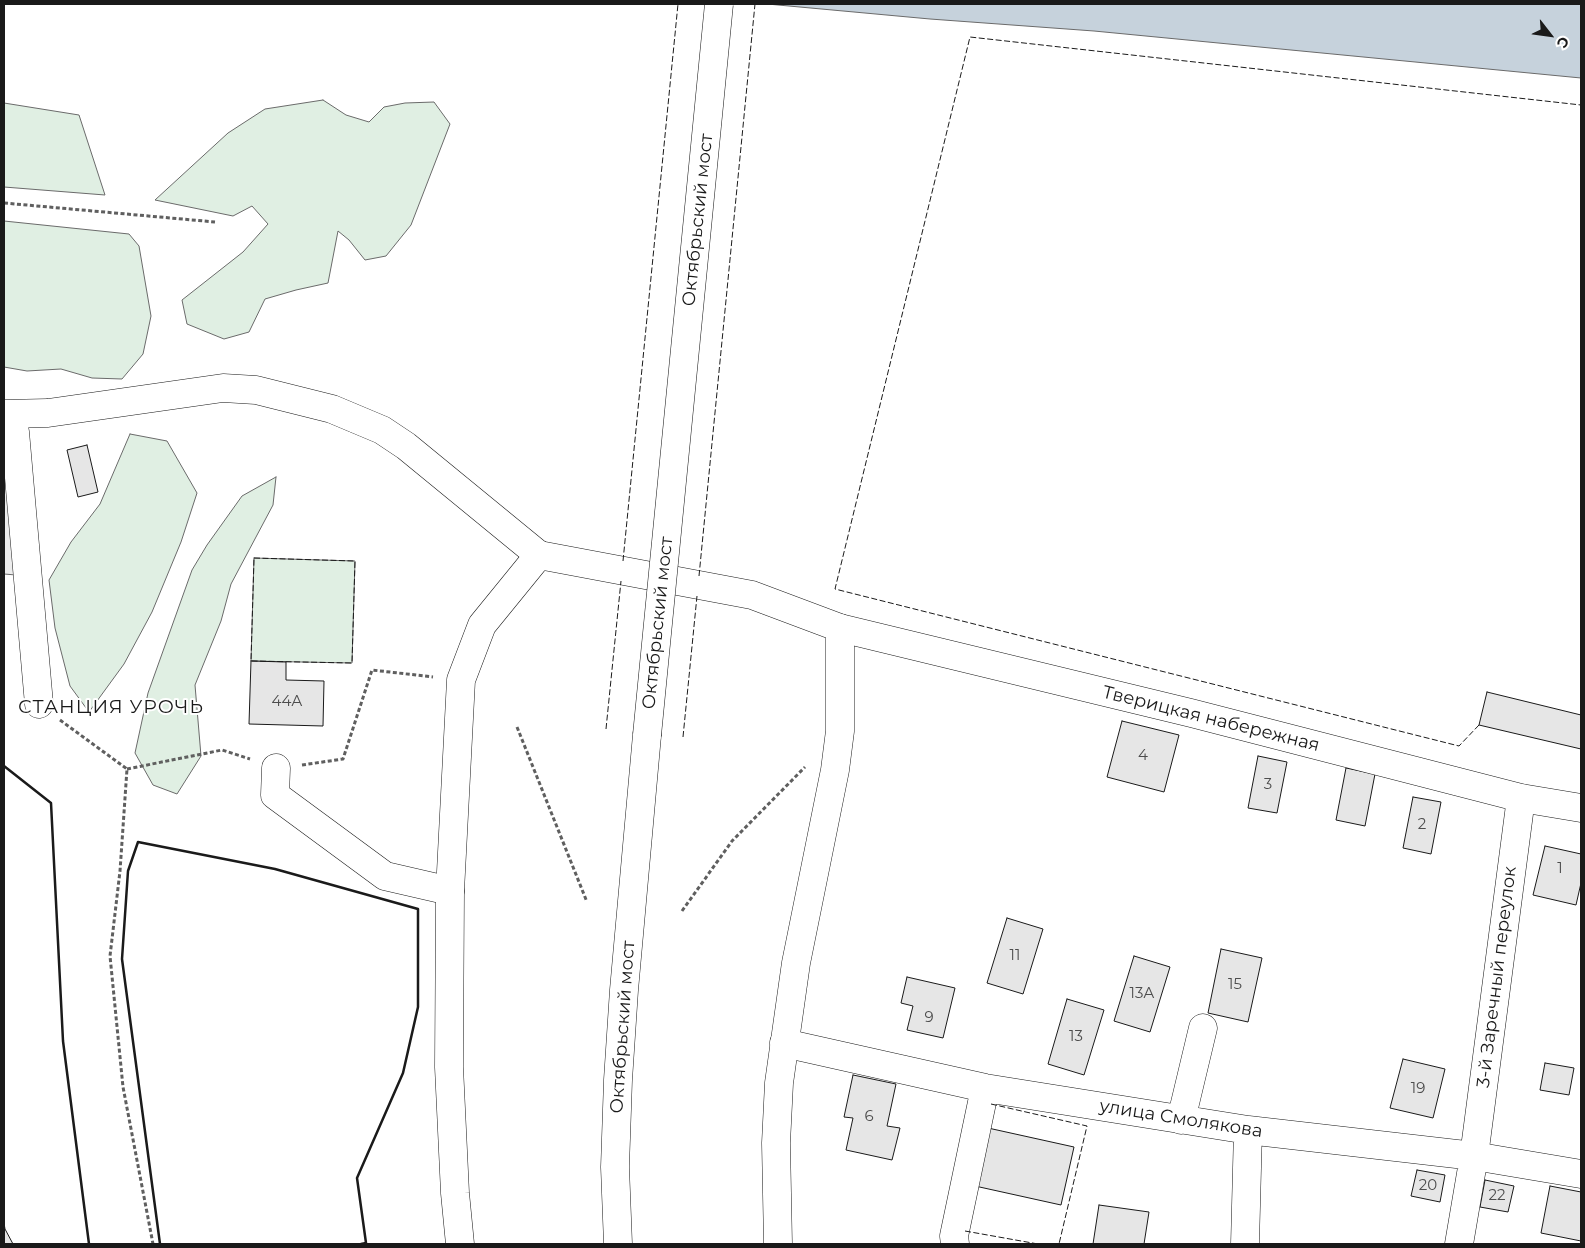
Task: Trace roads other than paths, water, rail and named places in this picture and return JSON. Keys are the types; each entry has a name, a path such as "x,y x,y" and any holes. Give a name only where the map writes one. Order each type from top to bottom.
{"street":[{"name":"Октябрьский мост","path":"618,1244 615,1167 624,990 647,735 719,4"},
{"path":"39,704 9,423 48,413 223,388 256,390 332,409 382,430 406,446 540,555 482,625 462,680 450,891 448,1067 455,1193 460,1244"},
{"name":"Тверицкая набережная","path":"540,555 752,595 840,628 1191,713 1521,798 1581,808"},
{"path":"778,1244 776,1143 779,1082 796,963 835,770 840,731 840,628"},
{"path":"276,768 275,795 385,876 450,891"},
{"name":"3-й Заречный переулок","path":"1459,1244 1474,1156 1521,798"},
{"path":"1181,1120 1203,1028"},
{"name":"улица Смолякова","path":"784,1044 985,1088 1181,1120 1248,1130 1474,1156 1581,1174"},
{"path":"955,1244 954,1236 985,1088"},
{"path":"1245,1244 1248,1130"}],"district":[{"name":"СТАНЦИЯ УРОЧЬ","path":"111,707"}]}
